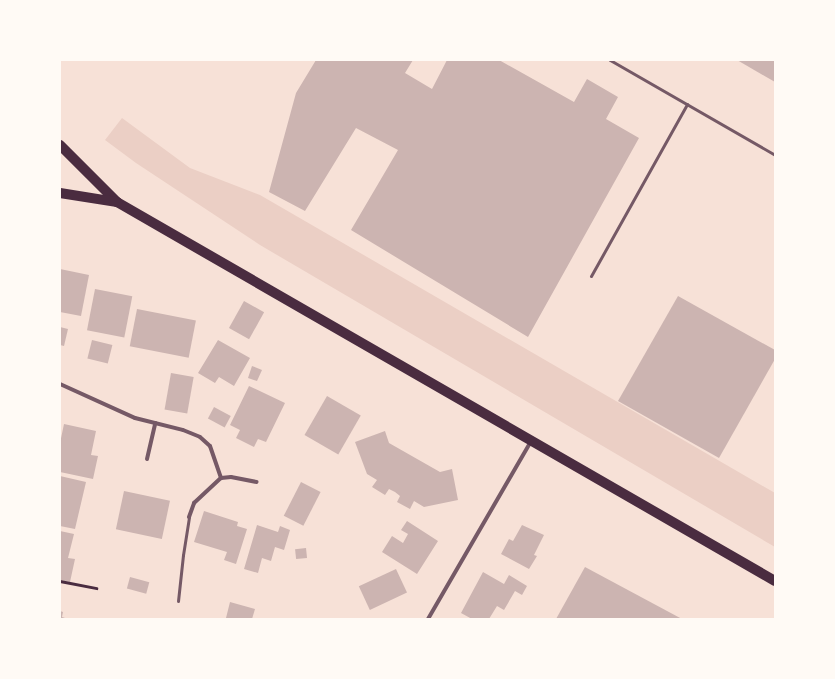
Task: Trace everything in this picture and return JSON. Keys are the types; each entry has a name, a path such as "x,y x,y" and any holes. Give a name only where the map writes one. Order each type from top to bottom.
{"main road":[{"path":"60,145 118,202 775,581"},
{"path":"60,194 118,202"}],"street":[{"path":"60,384 135,418 193,433 206,441 210,446 221,478"},
{"path":"147,459 155,423"},
{"path":"428,619 531,441"},
{"path":"189,517 194,503 198,498 221,478 230,477 257,482"}],"lane":[{"path":"610,60 775,155"},
{"path":"591,276 687,104"},
{"path":"178,601 189,517"}],"path":[{"path":"60,581 96,588"}],"shaded area":[{"path":"122,118 190,168 260,195 775,493 775,547 260,245 136,163 105,140"}],"building":[{"path":"316,60 413,60 405,73 432,89 447,60 499,60 574,102 587,79 618,97 606,119 639,138 528,337 351,230 398,150 356,128 305,211 269,192 296,93"},
{"path":"737,60 775,60 775,82"},
{"path":"60,269 89,275 81,316 60,312"},
{"path":"95,289 132,296 124,337 87,330"},
{"path":"678,296 775,350 775,359 719,458 618,401"},
{"path":"244,301 264,312 249,339 229,328"},
{"path":"137,309 196,320 189,358 130,346"},
{"path":"60,327 68,329 64,346 60,345"},
{"path":"92,340 112,345 108,364 87,358"},
{"path":"218,340 250,358 234,386 219,377 215,383 198,373"},
{"path":"252,366 262,370 257,381 248,378"},
{"path":"171,373 194,377 187,413 165,409"},
{"path":"249,386 285,403 266,442 258,439 254,447 236,438 240,430 230,425"},
{"path":"327,396 361,416 338,454 304,435"},
{"path":"214,407 231,416 225,427 208,418"},
{"path":"64,424 96,431 91,455 98,456 93,479 60,472 60,443"},
{"path":"385,431 389,443 440,472 452,469 458,500 424,507 414,501 410,509 397,502 400,496 395,492 389,489 385,495 372,487 377,480 367,474 355,442"},
{"path":"60,476 86,482 75,529 60,526"},
{"path":"301,482 321,492 303,526 284,516"},
{"path":"124,491 170,501 162,539 116,529"},
{"path":"204,511 238,522 237,526 247,529 236,564 224,560 227,552 194,542"},
{"path":"407,521 438,541 417,574 382,552 392,536 403,543 408,534 401,530"},
{"path":"257,525 278,532 280,526 290,530 284,550 275,547 271,561 262,558 258,573 244,569"},
{"path":"522,525 544,535 534,555 537,556 529,569 501,554 509,539 513,541"},
{"path":"60,531 74,534 68,558 75,559 70,582 60,580"},
{"path":"306,548 307,558 296,559 295,549"},
{"path":"585,567 682,619 556,619"},
{"path":"396,569 407,593 370,610 359,586"},
{"path":"483,572 504,584 509,575 527,586 522,595 515,591 504,610 497,606 489,619 472,619 461,613"},
{"path":"130,577 149,582 146,594 127,589"},
{"path":"230,602 255,609 252,619 226,618"},
{"path":"60,611 63,612 62,617 68,619 60,619"}]}
